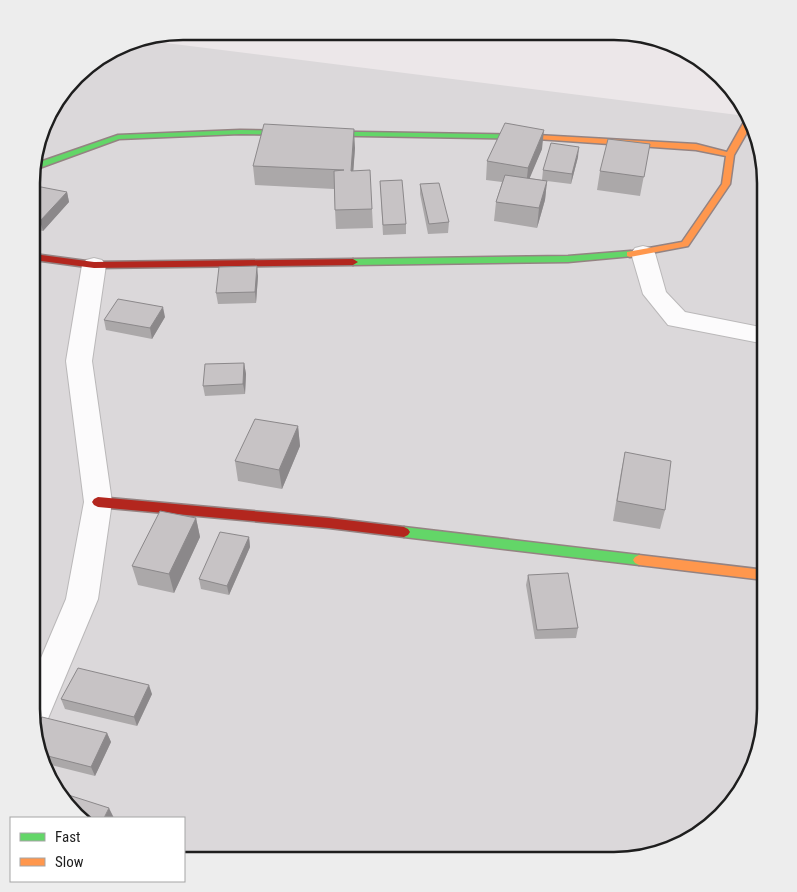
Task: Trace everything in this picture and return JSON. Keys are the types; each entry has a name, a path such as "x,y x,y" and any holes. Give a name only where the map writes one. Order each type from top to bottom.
{"street":[{"path":"40,258 94,265 568,259 643,253 685,244 726,184 730,154 745,127"},
{"path":"41,164 118,137 240,132 510,135 696,147 730,154"},
{"path":"643,253 655,294 676,319 757,334"},
{"path":"40,698 82,599 98,502 79,361 94,265"},
{"path":"98,502 329,522 757,574"}],"shaded area":[{"path":"159,42 739,115 749,137 757,174 757,718 752,746 738,780 721,803 693,828 660,844 623,852 185,852 185,817 90,817 64,788 48,755 40,718 41,165 48,137 59,112 82,82 112,59 137,48"}],"building":[{"path":"505,123 544,130 528,168 487,161"},
{"path":"264,124 354,129 351,171 370,170 372,209 335,210 334,171 344,170 253,166"},
{"path":"608,139 650,144 644,177 600,171"},
{"path":"551,143 579,147 572,174 543,170"},
{"path":"505,175 547,181 539,208 496,202"},
{"path":"402,180 406,224 383,225 380,181"},
{"path":"439,183 449,222 429,224 420,184"},
{"path":"40,187 67,192 40,221"},
{"path":"257,266 255,292 216,293 219,267"},
{"path":"118,299 163,307 150,328 104,320"},
{"path":"244,363 243,384 203,386 205,364"},
{"path":"255,419 298,426 279,470 235,461"},
{"path":"625,452 671,461 665,510 617,501"},
{"path":"160,511 196,518 169,574 132,566"},
{"path":"220,532 249,537 227,586 199,579"},
{"path":"568,573 578,628 537,630 528,575"},
{"path":"78,668 149,685 134,717 61,699"},
{"path":"42,717 107,733 91,767 48,756 40,720"},
{"path":"69,795 109,808 104,817 90,817"}],"traffic: fast":[{"path":"41,164 118,137 240,132 537,137"},
{"path":"353,262 568,259 630,254"},
{"path":"404,532 639,560"}],"traffic: slow":[{"path":"630,254 685,244 726,184 730,155 745,127"},
{"path":"537,137 696,147 730,155"},
{"path":"639,560 757,574"}],"traffic: jam":[{"path":"40,258 94,265 353,262"},
{"path":"98,502 329,523 404,532"}]}
